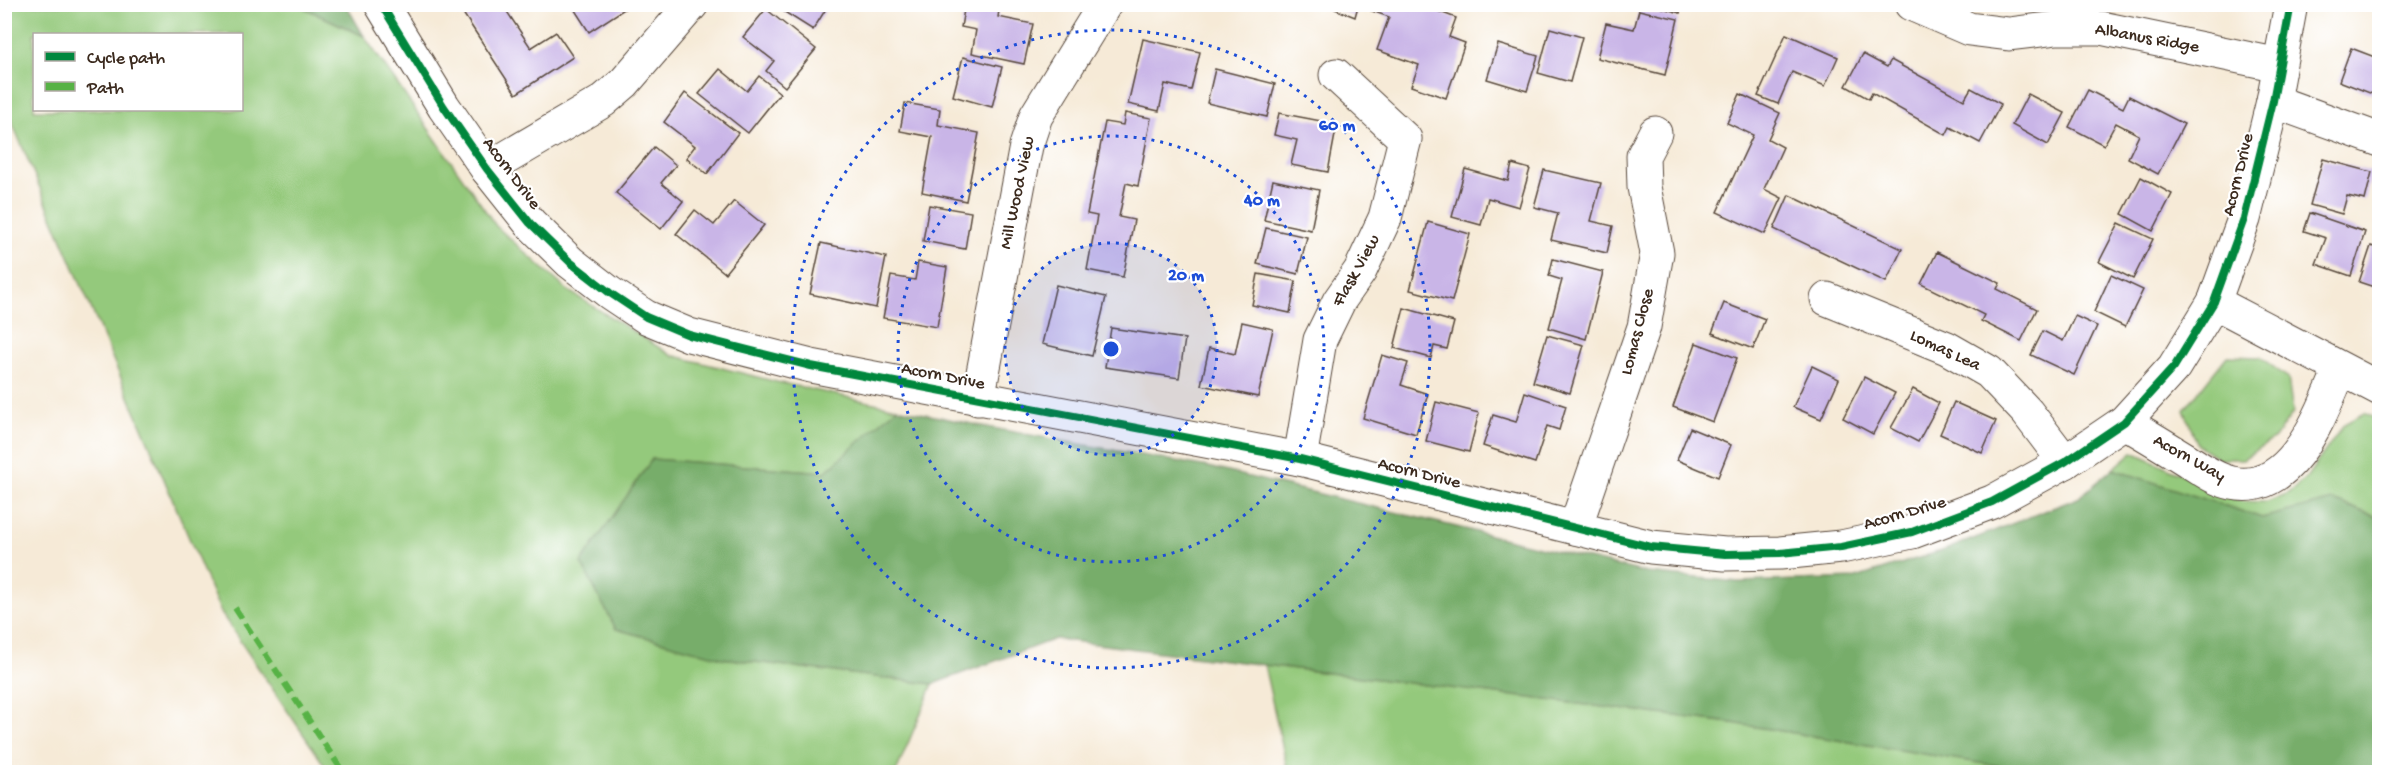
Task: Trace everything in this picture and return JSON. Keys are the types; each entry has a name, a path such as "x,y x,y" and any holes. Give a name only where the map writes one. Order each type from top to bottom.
{"street":[{"name":"Acorn Drive","path":"381,4 444,107 487,169 530,223 570,262 646,316 689,335 749,352 978,399 1300,459 1651,547 1725,554 1780,553 1841,547 1912,532 1992,502 2065,462 2124,422 2174,367 2214,302 2244,219 2273,101 2292,4"},
{"path":"487,169 603,101 624,83 692,4"},
{"name":"Albanus Ridge","path":"1911,4 1969,29 2009,34 2057,28 2102,28 2279,65"},
{"name":"Mill Wood View","path":"978,399 1026,146 1036,116 1105,5"},
{"name":"Flask View","path":"1300,459 1320,340 1339,301 1360,272 1385,218 1405,139 1336,75"},
{"path":"2273,101 2379,140"},
{"name":"Lomas Close","path":"1575,528 1644,327 1657,253 1644,187 1642,156 1655,133"},
{"name":"Lomas Lea","path":"1827,299 1947,348 1989,372 2027,412 2065,462"},
{"path":"2214,302 2379,389"},
{"name":"Acorn Way","path":"2124,422 2215,477 2232,483 2256,484 2277,475 2294,457 2318,420 2340,370"}],"green space":[{"path":"4,5 298,5 364,36 496,226 567,290 671,355 777,382 897,408 826,472 652,459 722,658 933,684 896,772 329,772 221,613 5,106"},
{"path":"298,5 346,5 364,36"},
{"path":"2227,356 2260,357 2288,378 2293,412 2275,438 2243,459 2220,459 2198,445 2184,410"},
{"path":"897,408 987,427 1208,467 1647,573 1739,582 1856,578 1950,548 2078,498 2113,469 2262,518 2333,500 2379,518 2379,772 2036,772 1732,723 1055,639 933,684 722,658 616,629 581,563 652,459 825,472"},
{"path":"2364,413 2379,420 2379,518 2333,500 2262,518 2113,469 2133,452 2241,501 2267,502 2289,493 2306,478 2344,424"},
{"path":"1264,665 1732,723 2036,772 1288,772"}],"building":[{"path":"462,4 502,4 531,48 556,32 573,57 516,94 459,7"},
{"path":"571,4 624,4 626,8 589,32"},
{"path":"788,4 829,4 813,30 783,11"},
{"path":"965,4 1000,4 998,17 1033,24 1024,64 972,53 976,30 961,27"},
{"path":"1419,4 1456,18 1449,37 1465,43 1446,98 1411,86 1419,65 1377,50 1389,17 1358,6 1355,17 1335,9 1336,5"},
{"path":"1649,4 1682,4 1680,13"},
{"path":"766,9 816,49 785,87 766,71 774,61 743,37"},
{"path":"1639,10 1678,19 1665,75 1597,58 1606,23 1634,29"},
{"path":"1550,28 1582,37 1570,82 1538,73"},
{"path":"1786,34 1838,57 1825,86 1792,72 1778,104 1758,96"},
{"path":"1143,39 1200,52 1191,90 1165,84 1159,111 1128,104"},
{"path":"1498,44 1538,56 1527,91 1487,79"},
{"path":"2351,48 2380,59 2380,97 2339,81"},
{"path":"1863,54 1887,67 1891,60 1964,100 1971,88 2001,104 1980,143 1950,127 1946,135 1872,93 1869,99 1846,86"},
{"path":"963,57 1002,67 992,107 953,96"},
{"path":"720,69 747,91 759,76 780,93 748,133 699,94"},
{"path":"1215,69 1275,84 1267,117 1207,103"},
{"path":"2088,90 2123,108 2129,96 2184,124 2158,174 2128,158 2139,135 2116,123 2104,145 2069,127"},
{"path":"685,93 738,133 707,174 686,158 695,146 664,122"},
{"path":"1740,94 1780,113 1768,139 1783,147 1764,189 1782,198 1765,234 1717,212 1753,135 1727,123"},
{"path":"2028,94 2065,113 2048,145 2012,125"},
{"path":"905,103 940,109 938,125 979,133 966,201 922,192 932,137 900,131"},
{"path":"1125,113 1151,118 1138,186 1126,183 1119,217 1134,220 1123,277 1087,270 1097,216 1087,214 1105,122 1123,125"},
{"path":"1279,113 1337,124 1328,172 1291,165 1297,140 1274,135"},
{"path":"654,147 676,165 661,183 683,201 661,229 616,193"},
{"path":"2323,159 2372,172 2365,200 2347,196 2342,214 2310,205"},
{"path":"1512,164 1530,169 1519,207 1488,198 1481,225 1452,217 1465,169 1508,181"},
{"path":"1544,170 1601,183 1591,221 1613,226 1607,253 1551,240 1558,213 1534,207"},
{"path":"2141,177 2172,194 2153,231 2122,214"},
{"path":"1273,180 1319,190 1311,230 1264,220"},
{"path":"1789,195 1902,249 1886,282 1774,229"},
{"path":"734,201 764,225 725,273 676,234 695,210 714,225"},
{"path":"929,205 971,212 965,249 923,241"},
{"path":"2310,213 2365,232 2351,276 2316,264 2326,238 2304,231"},
{"path":"1428,222 1470,234 1452,301 1410,290"},
{"path":"2119,223 2153,239 2133,279 2099,262"},
{"path":"1266,228 1307,237 1298,274 1257,264"},
{"path":"821,243 886,257 876,308 810,294"},
{"path":"2371,246 2380,249 2380,289 2359,282"},
{"path":"1937,252 2000,283 1997,289 2037,309 2021,341 1981,321 1984,315 1921,284"},
{"path":"1553,259 1603,272 1586,339 1549,328 1562,280 1549,276"},
{"path":"918,262 947,267 937,327 883,318 891,276 915,280"},
{"path":"1258,274 1296,281 1290,313 1252,305"},
{"path":"2111,275 2143,290 2125,327 2094,312"},
{"path":"1056,285 1106,297 1092,356 1042,344"},
{"path":"1724,303 1765,319 1753,349 1712,333"},
{"path":"1404,308 1454,322 1447,349 1434,346 1431,358 1394,348"},
{"path":"2075,316 2097,326 2074,375 2031,355 2043,331 2063,341"},
{"path":"1242,322 1273,329 1258,397 1201,385 1209,348 1235,354"},
{"path":"1111,328 1185,339 1179,378 1105,367"},
{"path":"1547,335 1584,345 1570,393 1533,382"},
{"path":"1696,343 1737,358 1713,422 1673,407"},
{"path":"1382,355 1408,363 1401,385 1428,394 1416,434 1363,418"},
{"path":"1812,366 1839,379 1821,419 1793,407"},
{"path":"1864,377 1895,393 1873,434 1843,418"},
{"path":"1913,389 1939,403 1918,442 1891,428"},
{"path":"1525,392 1566,406 1559,430 1547,426 1535,463 1483,446 1493,415 1516,422"},
{"path":"1436,402 1479,413 1469,452 1426,441"},
{"path":"1954,402 1996,421 1982,453 1940,434"},
{"path":"1690,428 1731,445 1718,477 1677,460"}],"marked path":[{"path":"235,608 343,772"}],"cycle path":[{"path":"381,4 444,107 487,169 530,223 570,262 610,293 646,317 689,335 811,366 1300,459 1651,547 1725,554 1780,553 1841,547 1912,532 1992,502 2065,462 2124,422 2174,367 2214,302 2244,219 2273,101 2291,4"}]}
